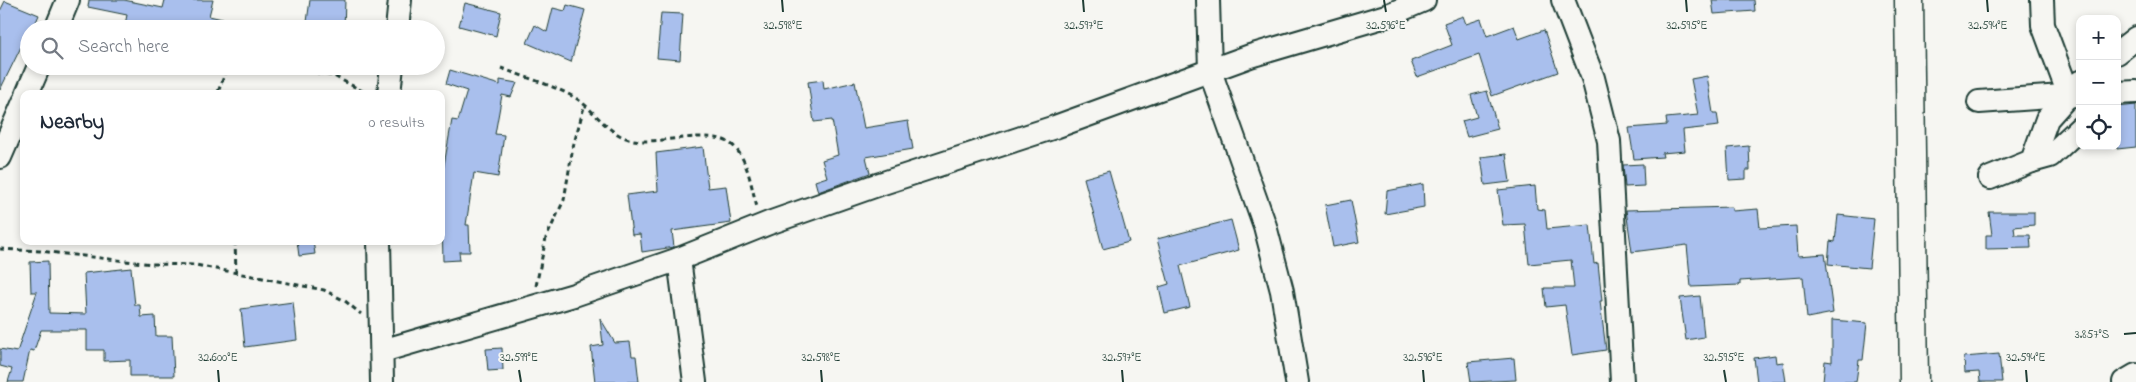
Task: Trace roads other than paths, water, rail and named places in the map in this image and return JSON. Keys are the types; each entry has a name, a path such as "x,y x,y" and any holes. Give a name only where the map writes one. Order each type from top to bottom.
{"main road":[{"path":"1909,0 1914,382"}],"street":[{"path":"60,20 68,0"},
{"path":"398,20 400,0"},
{"path":"1208,0 1210,71 1265,226 1282,291 1297,382"},
{"path":"382,341 531,307 679,259 880,184 1055,127 1210,71 1320,34 1386,16 1424,0"},
{"path":"1563,0 1593,78 1609,141 1622,382"},
{"path":"2042,0 2042,25 2076,91"},
{"path":"2121,50 2136,38"},
{"path":"29,90 35,75"},
{"path":"389,90 391,75"},
{"path":"1979,102 2076,91"},
{"path":"2032,161 2047,119 2076,91"},
{"path":"2121,93 2136,92"},
{"path":"0,157 20,111"},
{"path":"1990,178 2032,161 2050,156 2076,132"},
{"path":"379,245 382,382"},
{"path":"679,259 695,382"},
{"path":"2124,382 2136,375"}]}
